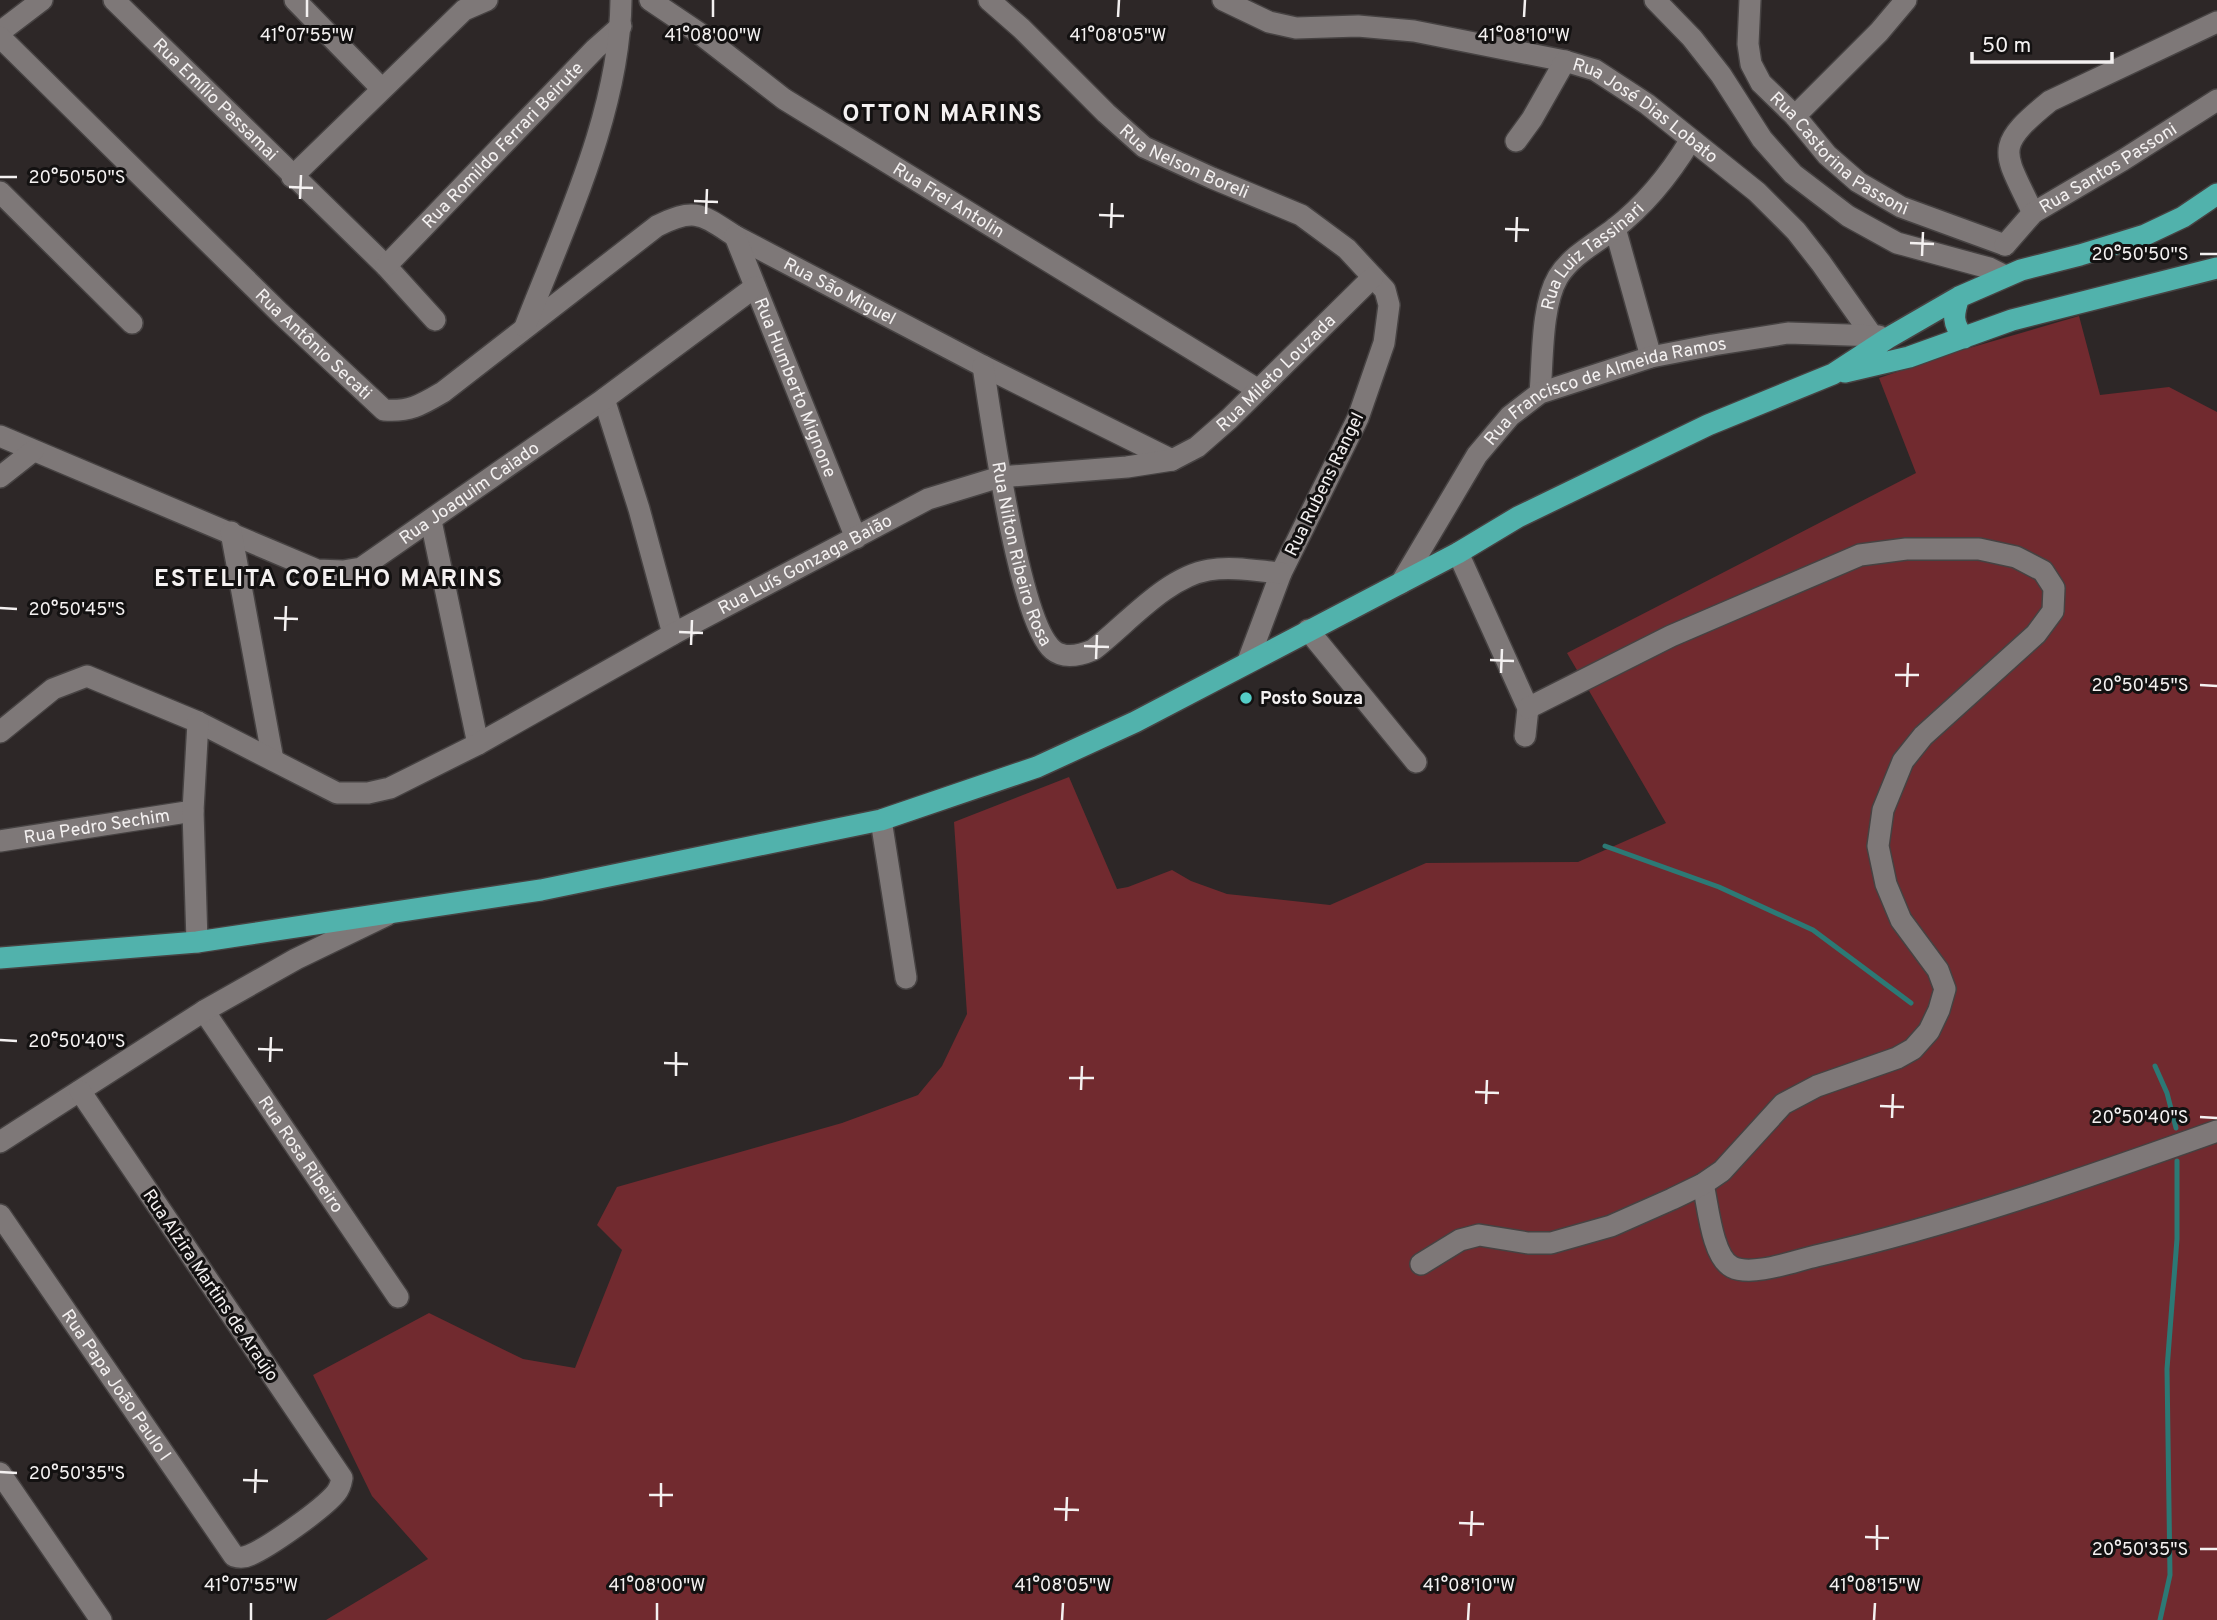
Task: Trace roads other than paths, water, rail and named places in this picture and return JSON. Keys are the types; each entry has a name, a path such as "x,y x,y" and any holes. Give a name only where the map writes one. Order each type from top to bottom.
{"highway":[{"path":"1833,374 1880,336 1959,298 2013,273 2145,235 2183,217 2217,194"},
{"path":"0,958 197,942 541,890 881,820 1037,767 1135,722 1458,554 1518,517 1708,425 1833,374 1909,357 2012,320 2217,268"},
{"path":"1959,298 1953,315 1955,327 1964,338"}],"street":[{"path":"0,35 42,0"},
{"name":"Rua Emílio Passamai","path":"114,0 386,266 435,320"},
{"path":"295,0 381,89"},
{"path":"292,177 461,5 487,0"},
{"path":"524,329 584,174 612,83 621,26 621,0"},
{"name":"Rua Frei Antolin","path":"650,0 699,33 784,99 1257,390"},
{"name":"Rua Nelson Boreli","path":"989,0 1021,27 1106,113 1144,146 1301,215 1347,249 1385,290 1389,304"},
{"name":"Rua José Dias Lobato","path":"1223,0 1269,23 1296,28 1358,26 1414,31 1564,61 1595,70 1647,104 1690,141 1757,191 1796,232 1880,336"},
{"path":"1655,0 1692,38 1721,75 1762,139 1793,174 1848,216 1896,243 2013,273 2005,245"},
{"name":"Rua Castorina Passoni","path":"1749,0 1748,44 1751,64 1761,83 1795,116 1827,155 1858,182 1901,207 2005,245"},
{"path":"1795,116 1879,32 1906,0"},
{"path":"2033,213 2009,162 2007,148 2013,136 2050,101 2217,22"},
{"name":"Rua Romildo Ferrari Beirute","path":"386,266 595,49 621,26"},
{"name":"Rua Antônio Secati","path":"0,35 280,313 384,410 401,412 419,407 443,393 524,329"},
{"path":"1516,141 1532,119 1564,61"},
{"name":"Rua Santos Passoni","path":"2005,245 2033,213 2217,100"},
{"name":"Rua Luiz Tassinari","path":"1540,393 1548,304 1557,278 1571,260 1615,228 1644,202 1676,164 1690,141"},
{"path":"0,192 132,323"},
{"name":"Rua São Miguel","path":"524,329 657,226 680,215 694,214 710,220 735,236 984,366 1172,460"},
{"path":"1615,228 1651,357"},
{"name":"Rua Humberto Mignone","path":"735,236 856,538"},
{"name":"Rua Mileto Louzada","path":"1172,460 1198,447 1373,277"},
{"name":"Rua Joaquim Caiado","path":"0,436 317,570 342,571 361,568 604,399 754,287"},
{"name":"Rua Rubens Rangel","path":"1248,661 1281,573 1358,418 1384,343 1389,304"},
{"name":"Rua Francisco de Almeida Ramos","path":"1401,583 1476,455 1510,416 1540,393 1651,357 1788,333 1880,336"},
{"name":"Rua Nilton Ribeiro Rosa","path":"984,366 1000,478 1028,597 1043,638 1054,651 1065,655 1082,655 1093,650 1183,578 1210,570 1281,573"},
{"path":"604,399 639,509 673,634"},
{"path":"0,477 33,452"},
{"name":"Rua Luís Gonzaga Baião","path":"0,732 53,689 87,676 198,722 337,793 368,793 390,789 478,744 673,634 928,499 1000,478 1127,467 1172,460"},
{"path":"431,521 478,744"},
{"path":"231,532 273,760"},
{"path":"1421,1264 1460,1240 1479,1235 1528,1244 1551,1243 1587,1233 1611,1226 1703,1184 1722,1171 1783,1104 1817,1086 1897,1058 1913,1049 1930,1031 1945,989 1938,970 1901,920 1886,884 1878,846 1884,810 1903,761 1923,736 2036,634 2053,611 2054,588 2043,571 2034,566 2016,557 1979,549 1906,549 1860,555 1671,636 1528,708"},
{"path":"1458,554 1528,708 1525,736"},
{"path":"1308,630 1416,762"},
{"path":"197,942 193,811 198,722"},
{"name":"Rua Pedro Sechim","path":"0,841 193,811"},
{"path":"881,820 906,978"},
{"path":"0,1142 204,1011 296,959 391,913"},
{"name":"Rua Rosa Ribeiro","path":"204,1011 398,1297"},
{"name":"Rua Alzira Martins de Araújo","path":"80,1091 342,1478 334,1496 289,1531 249,1556 234,1556"},
{"path":"1703,1184 1714,1239 1726,1262 1734,1268 1763,1269 1974,1214 2217,1131"},
{"name":"Rua Papa João Paulo I","path":"0,1215 234,1556"},
{"path":"0,1473 101,1620"}],"waterway":[{"path":"1605,846 1719,887 1813,930 1911,1003"},
{"path":"2155,1066 2167,1093 2176,1128"},
{"path":"2160,1620 2170,1575 2167,1369 2177,1239 2177,1161"}],"place":[{"name":"Posto Souza","path":"1246,698"}],"district":[{"name":"OTTON MARINS","path":"943,113"},
{"name":"ESTELITA COELHO MARINS","path":"329,578"}]}
